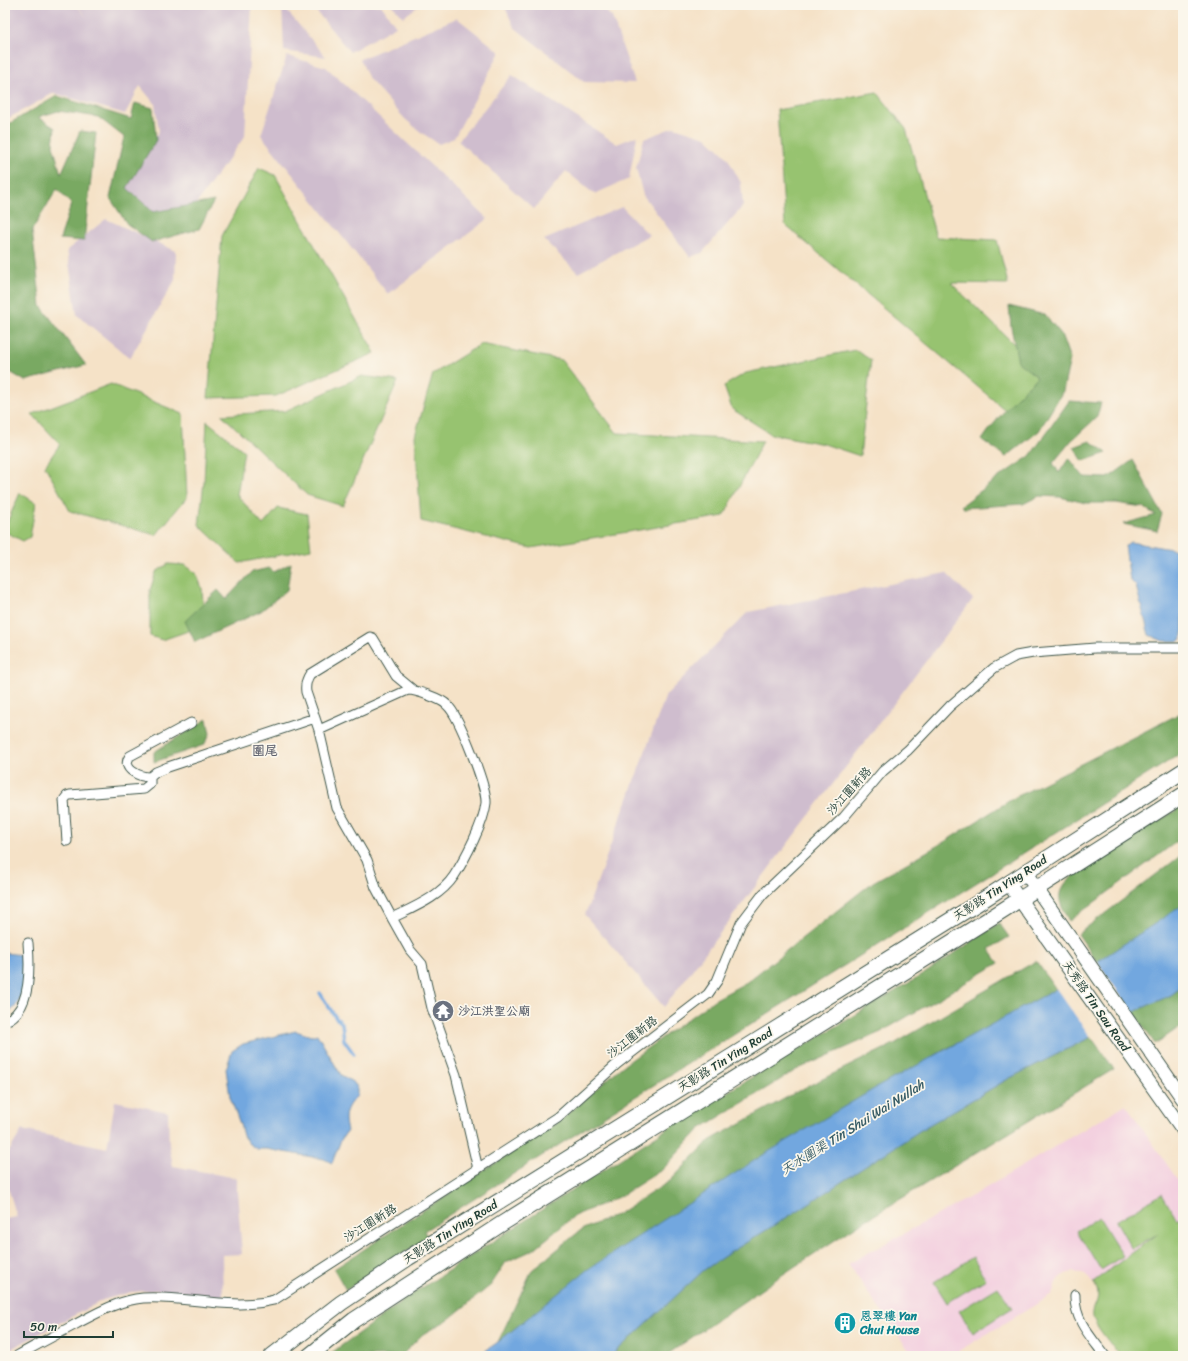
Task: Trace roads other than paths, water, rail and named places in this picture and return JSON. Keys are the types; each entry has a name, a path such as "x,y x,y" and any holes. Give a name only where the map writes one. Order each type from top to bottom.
{"main road":[{"name":"天影路 Tin Ying Road","path":"272,1356 341,1303 408,1258 1008,883 1183,771"},
{"name":"天影路 Tin Ying Road","path":"309,1356 354,1320 503,1223 1036,889 1183,795"}],"street":[{"path":"392,918 437,894 454,876 473,840 486,803 484,790 464,733 452,711 446,703 412,690 396,676 373,638 370,637 310,674 306,680 306,692 319,730 337,808 367,860 376,888 392,918 410,950 422,964 432,1008 456,1075 478,1169"},
{"name":"沙江圍新路","path":"17,1356 106,1308 126,1301 159,1297 246,1304 274,1300 558,1117 617,1064 708,994 717,981 741,923 763,894 844,817 883,771 908,750 950,706 994,668 1016,656 1033,653 1095,648 1183,648"},
{"path":"319,730 402,692 412,690"},
{"path":"191,723 134,752 127,762 128,767 132,772 142,777 150,777 156,772 168,767 315,718"},
{"path":"67,841 64,800 67,796 144,789 150,784 150,777"},
{"name":"天秀路 Tin Sau Road","path":"1025,872 1183,1099"},
{"name":"天秀路 Tin Sau Road","path":"1008,883 1183,1130"},
{"path":"5,1021 16,1015 25,998 30,961 28,943"},
{"path":"1075,1295 1076,1309 1081,1323 1105,1356"}],"water":[{"path":"1130,542 1183,552 1183,636 1179,641 1163,641 1149,635 1136,586 1130,580 1125,546"},
{"name":"天水圍渠 Tin Shui Wai Nullah","path":"1183,905 1183,986 1171,995 1138,1010 1091,1037 1008,1079 927,1126 797,1211 723,1257 704,1270 611,1356 478,1356 498,1342 587,1270 763,1155 874,1089 1056,989"},
{"path":"5,953 23,955 26,971 22,996 15,1007 5,1014"},
{"path":"296,1031 311,1036 317,1034 341,1075 354,1083 357,1087 357,1096 350,1104 345,1116 347,1131 341,1140 332,1163 324,1159 266,1149 257,1149 249,1144 243,1136 230,1097 226,1069 232,1051 243,1044"}],"waterway":[{"path":"320,993 336,1018 342,1023 344,1040 354,1054"}],"place":[{"name":"沙江洪聖公廟","path":"443,1011"},
{"name":"恩翠樓 Yan Chui House","path":"845,1323"}],"district":[{"name":"圍尾","path":"265,750"}]}
